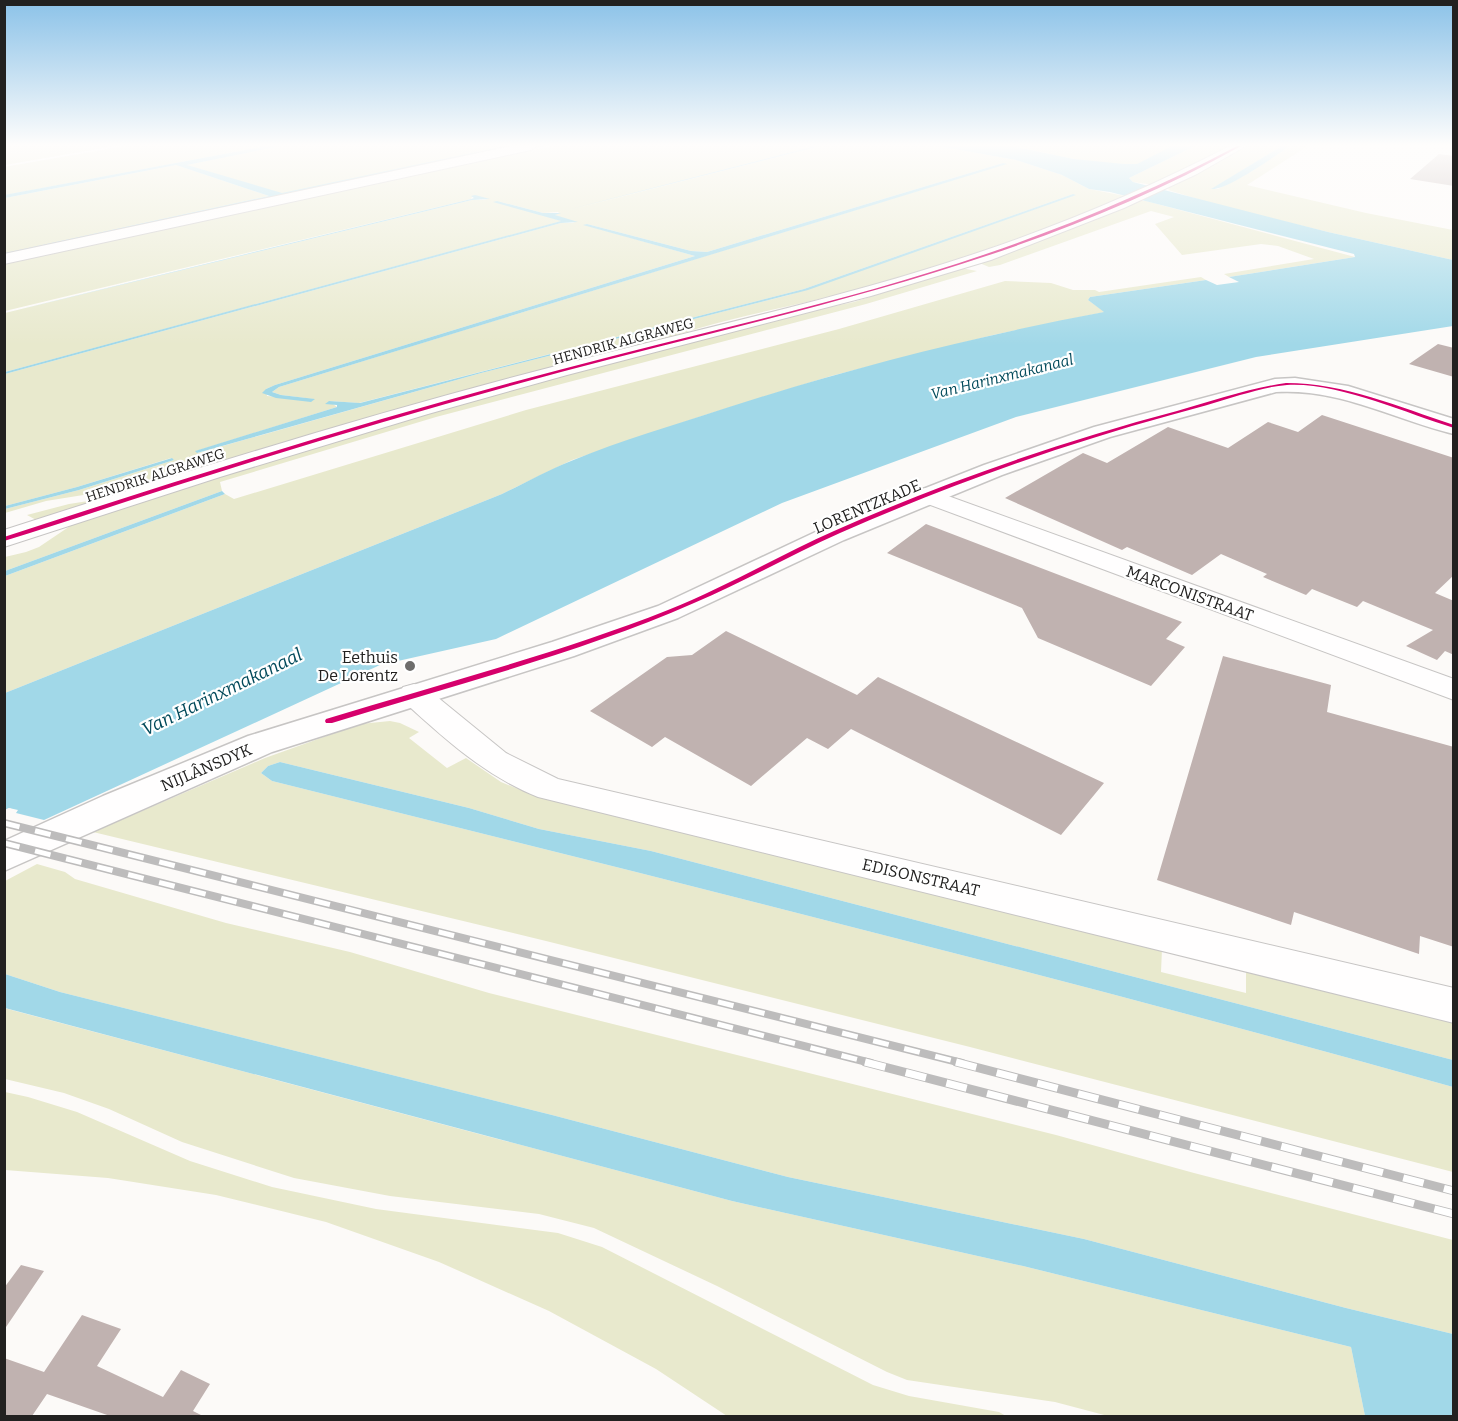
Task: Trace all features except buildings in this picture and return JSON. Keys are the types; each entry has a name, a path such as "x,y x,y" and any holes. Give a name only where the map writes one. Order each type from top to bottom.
{"street":[{"path":"4,259 222,212"},
{"name":"HENDRIK ALGRAWEG","path":"4,539 206,473 392,417 948,268 1041,236 1100,212"},
{"name":"LORENTZKADE","path":"414,694 563,649 668,612 834,534 926,495 1079,440 1275,386 1300,384 1341,392 1454,427"},
{"name":"MARCONISTRAAT","path":"926,495 1454,690"},
{"name":"NIJLÂNSDYK","path":"4,857 116,805 250,748 414,694"},
{"name":"EDISONSTRAAT","path":"414,694 501,767 516,776 550,789 1454,1006"}],"green space":[{"path":"5,212 193,212 5,253"},
{"path":"238,212 416,212 5,311 5,264"},
{"path":"421,212 534,212 562,221 5,372 5,313"},
{"path":"839,212 707,252 691,251 587,224 585,225 695,256 275,385 266,389 267,396 314,399 272,392 279,387 848,212 1021,212 804,289 359,403 329,401 337,407 196,451 198,453 481,373 789,295 1025,212 1089,212 1027,235 862,288 709,325 158,483 46,501 5,513 5,509 79,490 174,460 171,458 5,506 5,374 561,223 575,223 554,215 559,213"},
{"path":"1110,212 1147,212 1000,265 989,267 977,262 1047,238"},
{"path":"1156,212 1188,212 1355,257 1229,277 1224,274 1314,259 1278,246 1261,244 1182,255 1155,224 1174,217"},
{"path":"1246,212 1363,212 1453,230 1453,260"},
{"path":"961,268 977,271 866,304 436,417 220,482 222,491 5,571 5,557 39,547 79,520 312,445 564,375 806,312 854,302"},
{"path":"1201,277 1206,280 1090,297 1088,300 1105,312 993,335 831,376 572,460 502,494 5,693 5,576 225,494 234,499 526,410 839,329 1005,281 1051,283 1073,290 1099,292"},
{"path":"101,499 38,521 27,515 69,504"},
{"path":"390,721 419,732 409,738 447,768 466,758 501,782 533,795 1162,949 1161,972 1246,993 1246,969 1453,1019 1453,1060 651,851 539,829 469,808 280,762 268,766 261,773 272,781 1012,968 1453,1087 1453,1172 970,1047 546,941 93,832 265,758 360,724"},
{"path":"37,864 65,872 75,879 226,923 350,952 489,993 1056,1135 1453,1240 1453,1334 1084,1239 788,1177 552,1115 60,992 5,974 5,881"},
{"path":"4,1008 732,1201 1023,1266 1351,1347 1365,1416 1108,1416 1055,1402 907,1380 594,1228 539,1214 390,1196 294,1178 182,1142 109,1109 64,1093 5,1079"},
{"path":"5,1092 77,1112 190,1161 272,1187 376,1209 558,1233 602,1247 873,1385 909,1396 999,1412 1006,1416 727,1416 656,1369 549,1311 439,1262 326,1222 216,1195 108,1178 5,1170"}],"water":[{"path":"193,212 210,212 5,256 5,253"},
{"path":"417,212 421,212 5,313"},
{"path":"530,212 561,213 555,215 578,222 561,223 5,374 5,372 561,221"},
{"path":"839,212 849,212 279,387 272,392 315,399 311,402 276,398 262,393 275,385 695,256 583,225 587,224 691,251 707,252"},
{"path":"1021,212 1027,212 808,290 481,373 197,453 195,451 337,407 337,405 325,404 329,401 360,403 804,289"},
{"name":"Van Harinxmakanaal","path":"1190,212 1251,212 1453,260 1453,326 1256,357 1016,417 782,503 496,639 380,665 5,838 5,819 17,811 9,808 5,810 5,693 502,494 571,461 648,433 866,366 961,342 1104,312 1088,300 1090,297 1206,280 1217,285 1239,282 1229,277 1355,257 1354,254"},
{"path":"172,458 174,460 79,490 5,509 5,506"},
{"path":"222,491 225,494 5,576 5,571"},
{"path":"280,762 469,808 539,829 651,851 1453,1060 1453,1087 1012,968 272,781 261,773 268,766"},
{"path":"5,974 60,992 552,1115 788,1177 1084,1239 1453,1334 1453,1416 1365,1416 1351,1347 1023,1266 732,1201 5,1008"}],"pier":[{"path":"9,808 18,810 16,813 48,821 4,841 4,816 12,812 4,813"}],"railway":[{"path":"4,823 962,1063"},
{"path":"4,843 871,1063"},
{"path":"865,1062 1454,1214"},
{"path":"956,1062 1454,1191"}],"cycle path":[{"path":"4,539 350,430 560,371 804,309 925,275 1044,235 1101,212"},
{"path":"329,721 544,656 628,627 713,592 838,532 1008,464 1094,436 1247,392 1286,384 1324,387 1370,399 1454,427"}],"place":[{"name":"Eethuis De Lorentz","path":"410,666"}]}
